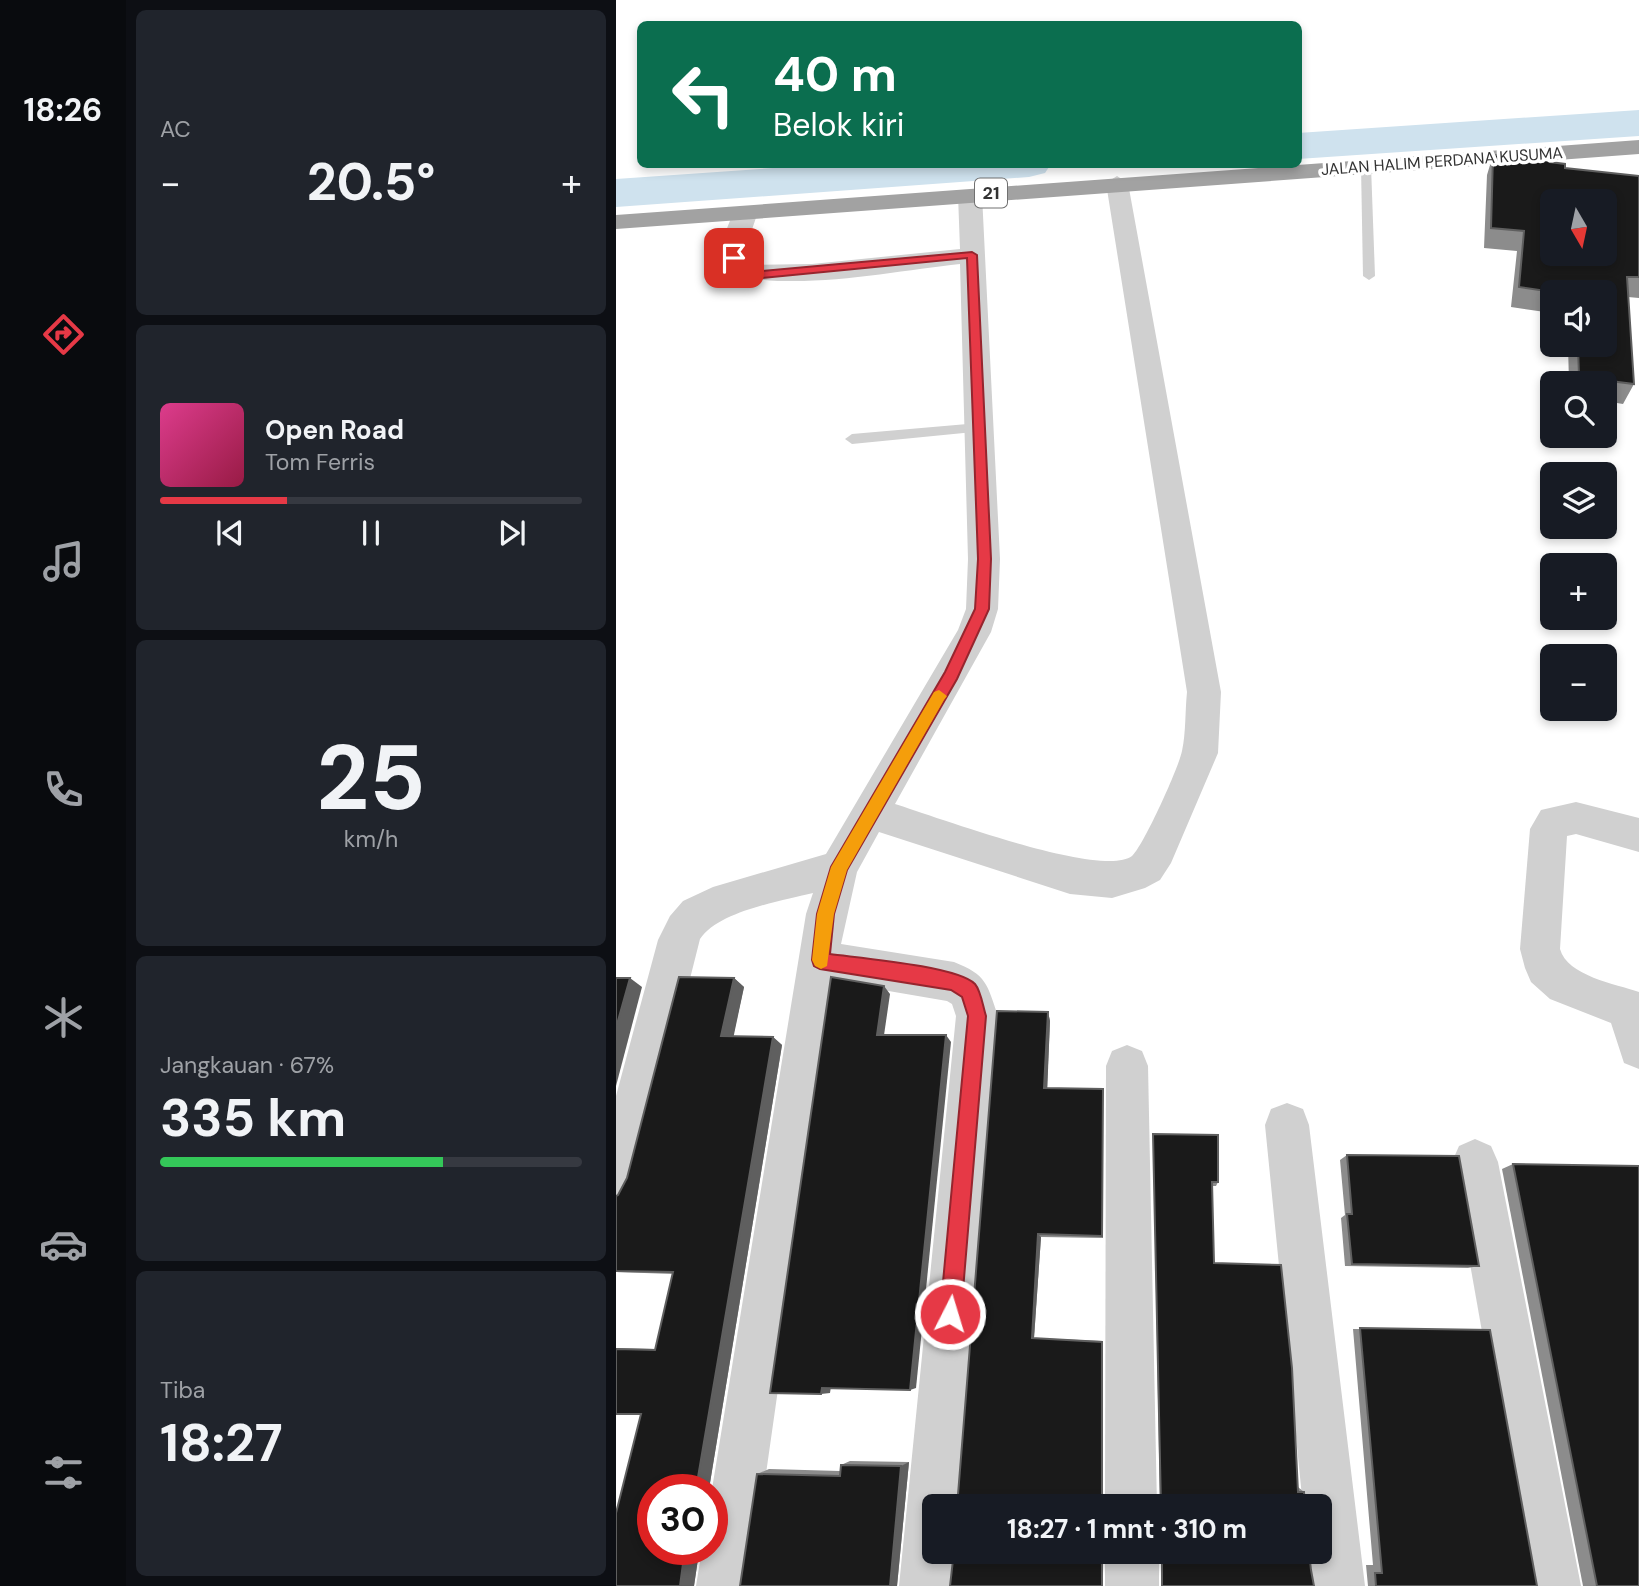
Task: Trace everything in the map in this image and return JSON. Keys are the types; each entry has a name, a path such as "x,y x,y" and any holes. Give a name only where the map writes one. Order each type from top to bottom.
{"highway":[{"name":"JALAN HALIM PERDANA KUSUMA","path":"616,222 1117,183 1639,147"}],"street":[{"path":"870,813 1070,876 1112,880 1131,876 1146,868 1158,851 1200,753 1204,692 1117,183"},
{"path":"723,1586 826,914 839,867 951,675 982,609 984,559 970,195"},
{"path":"746,212 734,258 739,268 747,272 795,273 972,255"},
{"path":"1636,1024 1553,977 1545,968 1541,949 1549,829 1554,822 1576,818 1639,835"},
{"path":"616,1181 678,940 686,925 696,914 720,904 839,867"},
{"path":"820,960 954,982 970,991 977,1016 926,1586"},
{"path":"1127,1066 1131,1494"},
{"path":"1287,1125 1338,1586"},
{"path":"1475,1162 1554,1586"},
{"path":"1132,1564 1132,1586"}],"lane":[{"path":"1366,166 1369,276"},
{"path":"852,439 979,428"}],"building":[{"path":"1518,152 1549,155 1550,162 1565,164 1565,168 1639,176 1639,277 1627,277 1634,384 1617,382 1617,371 1579,371 1578,357 1617,357 1617,280 1540,280 1540,290 1519,287 1524,231 1491,228 1493,155 1518,157"},
{"path":"679,977 734,978 721,1036 773,1037 699,1474 637,1474 637,1565 683,1565 680,1586 616,1586 616,1513 641,1414 616,1414 616,1349 655,1350 673,1272 616,1271 616,1196 627,1178"},
{"path":"831,977 884,986 877,1035 946,1035 910,1390 822,1388 821,1394 770,1393"},
{"path":"616,978 630,978 616,1028"},
{"path":"997,1011 1048,1012 1044,1088 1103,1089 1102,1236 1038,1234 1032,1338 1102,1342 1102,1494 958,1494"},
{"path":"1153,1134 1218,1135 1218,1182 1212,1182 1214,1263 1281,1265 1292,1368 1298,1492 1304,1494 1161,1494"},
{"path":"1347,1155 1459,1156 1479,1266 1352,1264 1347,1214 1352,1214"},
{"path":"1513,1164 1639,1166 1639,1586 1597,1586"},
{"path":"1360,1328 1490,1330 1537,1586 1376,1586 1375,1573 1382,1573"},
{"path":"841,1465 901,1466 890,1586 740,1586 757,1474 840,1476"},
{"path":"953,1564 1102,1564 1102,1586 950,1586"},
{"path":"1162,1564 1310,1564 1314,1586 1162,1586"}],"waterway":[{"path":"1302,146 1639,123"},
{"path":"616,193 972,168"}],"slow traffic":[{"path":"821,960 826,914 839,867 939,696"}],"route":[{"path":"734,258 739,268 762,275 972,255 984,559 982,609 974,632 951,675 839,867 826,914 820,960 954,982 970,991 977,1016 950,1314"}]}
